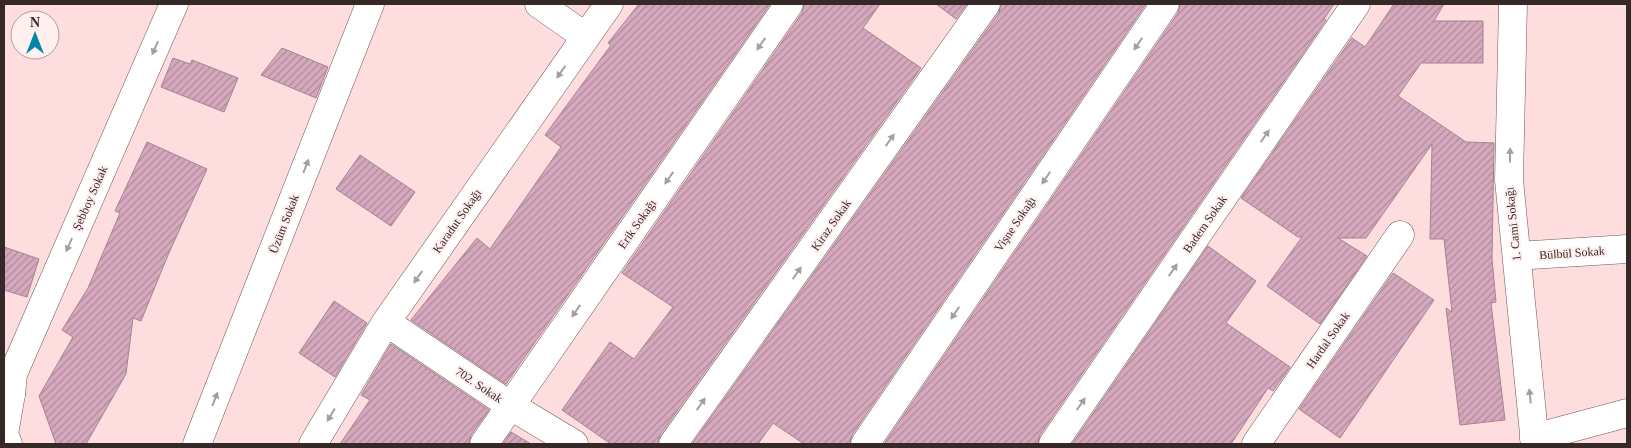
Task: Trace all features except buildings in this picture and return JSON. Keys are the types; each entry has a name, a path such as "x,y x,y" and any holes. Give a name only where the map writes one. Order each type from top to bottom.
{"street":[{"name":"Şebboy Sokak","path":"8,444 4,434 7,393 13,374 174,4"},
{"name":"Üzüm Sokak","path":"197,444 370,4"},
{"path":"539,4 586,37"},
{"name":"Karadut Sokağı","path":"313,444 386,322 609,4"},
{"name":"Erik Sokağı","path":"484,444 789,4"},
{"name":"Kiraz Sokak","path":"673,444 986,4"},
{"name":"Vişne Sokağı","path":"865,444 1165,4"},
{"name":"Badem Sokak","path":"1053,444 1356,4"},
{"name":"1. Cami Sokağı","path":"1513,4 1509,180 1535,441"},
{"name":"Hardal Sokak","path":"1266,441 1400,235"},
{"name":"Bülbül Sokak","path":"1517,256 1627,249"},
{"name":"702. Sokak","path":"386,322 511,406 574,444"},
{"path":"1535,441 1627,413"}]}
